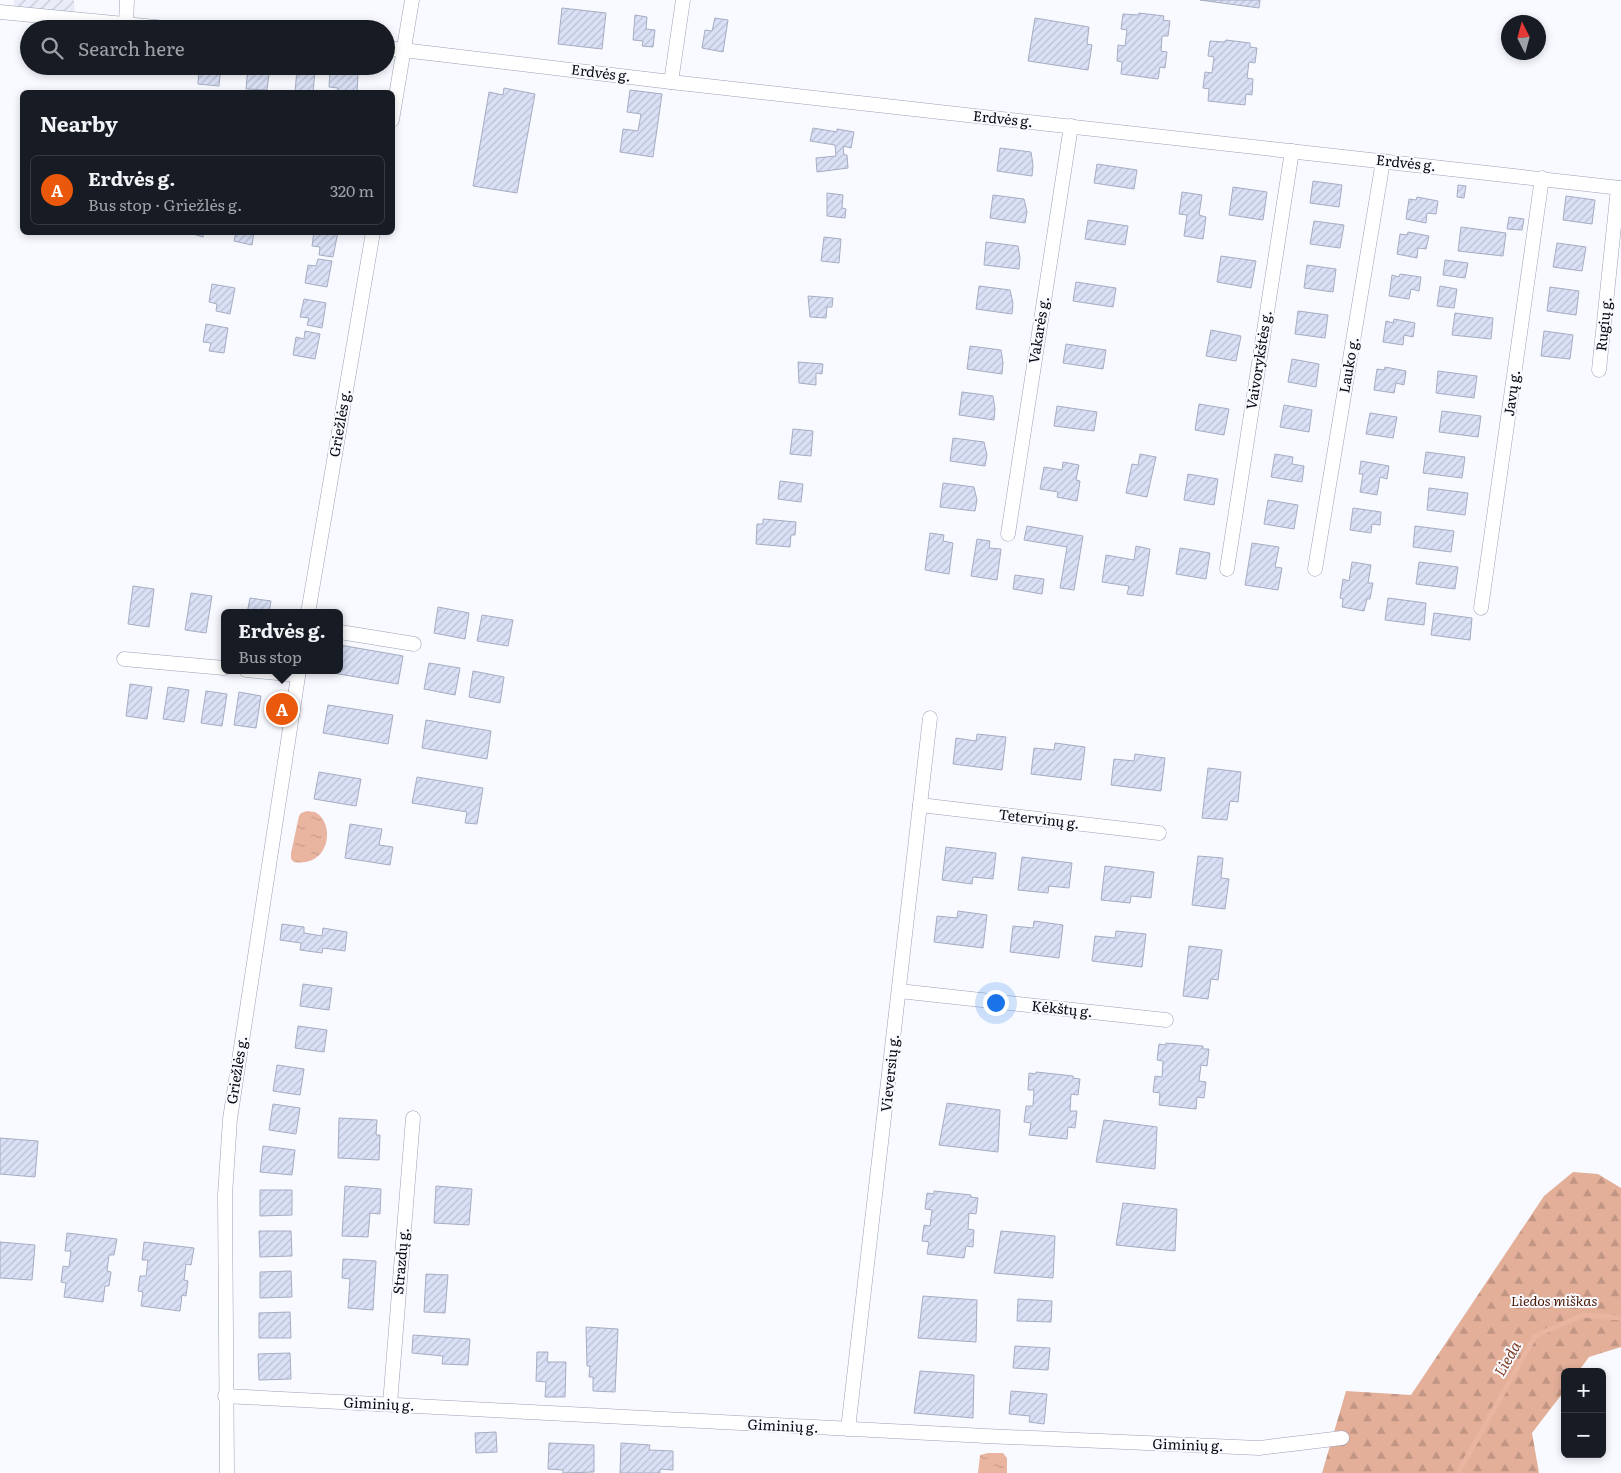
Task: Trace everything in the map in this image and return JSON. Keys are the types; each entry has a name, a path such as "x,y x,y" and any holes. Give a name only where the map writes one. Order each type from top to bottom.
{"street":[{"path":"126,20 127,0"},
{"path":"395,103 412,0"},
{"path":"671,82 683,0"},
{"path":"0,12 84,20"},
{"name":"Erdvės g.","path":"395,48 671,82 1619,188"},
{"name":"Vakarės g.","path":"1008,534 1070,126"},
{"name":"Vaivorykštės g.","path":"1226,569 1292,151"},
{"name":"Lauko g.","path":"1314,569 1383,161"},
{"name":"Javų g.","path":"1481,608 1542,178"},
{"name":"Rugių g.","path":"1599,370 1619,188"},
{"name":"Griežlės g.","path":"309,609 371,235"},
{"path":"343,632 414,644"},
{"path":"124,659 221,668"},
{"name":"Griežlės g.","path":"227,1473 225,1194 230,1119 299,674"},
{"name":"Vieversių g.","path":"848,1429 930,718"},
{"name":"Tetervinų g.","path":"920,805 1159,833"},
{"name":"Kėkštų g.","path":"899,991 1166,1020"},
{"name":"Strazdų g.","path":"390,1404 413,1118"},
{"name":"Giminių g.","path":"225,1396 848,1429 1260,1448 1342,1438"}],"shaded area":[{"path":"14,0 74,0 75,20 14,13"}],"green space":[{"name":"Liedos miškas","path":"1573,1172 1598,1174 1621,1188 1621,1347 1589,1357 1581,1368 1561,1368 1561,1395 1532,1433 1539,1473 1322,1473 1346,1391 1411,1395 1544,1196"}],"water":[{"path":"307,811 315,812 322,818 326,825 326,843 322,852 315,858 306,862 294,862 291,859 291,853 299,816"},
{"path":"1003,1453 1007,1458 1007,1473 978,1473 980,1455"}],"building":[{"path":"1200,0 1260,0 1259,8"},
{"path":"562,8 606,13 602,49 558,44"},
{"path":"1139,13 1164,16 1163,20 1170,21 1168,36 1162,36 1161,51 1167,52 1165,68 1160,67 1158,79 1121,74 1122,62 1117,61 1118,45 1125,46 1127,30 1121,29 1123,14 1138,15"},
{"path":"635,15 647,17 646,29 655,30 653,47 642,46 643,41 633,40"},
{"path":"715,18 728,20 723,52 702,48 705,30 712,31"},
{"path":"1035,18 1089,27 1087,44 1092,45 1088,70 1028,61"},
{"path":"1226,40 1250,43 1250,47 1257,48 1255,63 1249,62 1247,78 1253,79 1252,95 1246,94 1245,105 1208,101 1209,89 1203,88 1205,72 1212,73 1214,57 1208,56 1210,41 1224,42"},
{"path":"198,75 220,75 219,86 198,84"},
{"path":"247,75 269,75 267,90 246,89"},
{"path":"296,75 315,75 313,90 295,90"},
{"path":"330,75 358,75 357,90 338,90 338,88 329,87"},
{"path":"504,88 535,94 517,193 473,186 489,92 503,95"},
{"path":"630,90 662,94 653,157 620,152 623,129 638,131 641,114 627,112"},
{"path":"813,128 837,132 837,129 854,132 851,148 843,146 844,155 847,155 848,168 817,172 816,158 836,156 835,145 810,141"},
{"path":"1000,148 1031,152 1032,176 997,171"},
{"path":"1097,164 1137,170 1134,189 1094,183"},
{"path":"1313,181 1342,185 1339,207 1310,203"},
{"path":"1458,185 1466,186 1464,198 1457,197"},
{"path":"1233,187 1267,192 1263,220 1229,215"},
{"path":"1182,192 1202,195 1199,215 1206,217 1203,239 1184,236 1187,215 1179,214"},
{"path":"827,193 843,195 842,208 846,209 845,218 827,216"},
{"path":"993,195 1024,199 1027,212 1025,223 990,218"},
{"path":"1566,196 1595,200 1592,224 1563,220"},
{"path":"1417,197 1438,201 1436,214 1427,213 1426,223 1406,219 1409,199 1416,200"},
{"path":"1509,217 1524,219 1522,230 1507,229"},
{"path":"1088,220 1128,226 1125,245 1085,239"},
{"path":"1314,221 1344,225 1340,248 1310,244"},
{"path":"1461,227 1506,233 1503,256 1458,251"},
{"path":"1408,232 1429,236 1426,249 1418,248 1417,258 1397,254 1400,234 1407,235"},
{"path":"235,235 254,235 252,245 234,241"},
{"path":"314,235 337,235 333,257 319,255 320,247 312,246"},
{"path":"824,237 841,239 839,263 821,261"},
{"path":"986,242 1018,246 1019,269 984,265"},
{"path":"1557,243 1586,247 1582,271 1553,267"},
{"path":"1221,256 1256,261 1251,288 1217,282"},
{"path":"318,259 332,261 327,287 305,283 308,265 316,266"},
{"path":"1445,260 1468,263 1465,278 1443,275"},
{"path":"1307,265 1336,269 1333,292 1304,288"},
{"path":"1400,274 1421,277 1419,291 1411,289 1409,299 1389,296 1392,275 1399,277"},
{"path":"1076,282 1116,288 1113,307 1073,301"},
{"path":"212,284 235,288 230,314 216,311 217,304 209,302"},
{"path":"979,286 1010,290 1013,303 1012,314 976,309"},
{"path":"1440,286 1457,289 1454,308 1437,306"},
{"path":"1550,287 1579,291 1576,315 1547,311"},
{"path":"808,296 833,298 832,307 827,307 826,318 810,317"},
{"path":"304,299 326,303 322,328 307,325 309,318 300,317"},
{"path":"1298,311 1328,315 1325,338 1295,334"},
{"path":"1455,313 1493,318 1491,339 1452,335"},
{"path":"1394,319 1415,323 1413,337 1404,335 1403,345 1383,342 1386,321 1393,323"},
{"path":"206,324 228,328 224,353 209,351 211,343 203,342"},
{"path":"1211,330 1241,336 1236,361 1206,356"},
{"path":"305,331 320,334 315,359 293,355 296,337 304,339"},
{"path":"1544,331 1573,335 1570,359 1541,356"},
{"path":"1066,344 1106,350 1103,369 1063,363"},
{"path":"970,346 1001,350 1002,374 967,369"},
{"path":"1292,359 1319,364 1316,387 1288,382"},
{"path":"798,362 823,364 822,374 816,373 816,385 799,383"},
{"path":"1385,367 1406,371 1404,385 1396,383 1394,393 1374,390 1377,369 1384,370"},
{"path":"1438,371 1477,376 1474,398 1436,393"},
{"path":"962,392 993,396 994,420 959,415"},
{"path":"1199,404 1229,409 1224,435 1195,430"},
{"path":"1284,405 1312,410 1309,432 1280,427"},
{"path":"1057,406 1097,412 1094,431 1054,426"},
{"path":"1442,411 1481,416 1478,437 1439,432"},
{"path":"1370,413 1397,417 1393,438 1366,434"},
{"path":"793,429 813,431 811,456 790,454"},
{"path":"953,438 984,442 987,455 985,466 950,461"},
{"path":"1426,452 1465,457 1462,478 1423,473"},
{"path":"1140,454 1156,457 1147,497 1126,493 1132,464 1138,465"},
{"path":"1275,454 1293,457 1292,464 1304,466 1302,482 1271,477"},
{"path":"1361,461 1389,466 1387,479 1380,477 1377,495 1360,492 1363,474 1359,474"},
{"path":"1063,462 1079,465 1076,480 1080,481 1077,501 1057,497 1058,492 1040,489 1044,467 1062,470"},
{"path":"1188,474 1218,479 1214,505 1184,500"},
{"path":"780,481 803,484 801,502 778,499"},
{"path":"943,483 974,487 977,500 975,511 940,507"},
{"path":"1429,488 1468,493 1465,515 1427,510"},
{"path":"1268,500 1298,505 1294,529 1264,524"},
{"path":"1353,508 1381,512 1380,525 1372,524 1371,533 1350,530"},
{"path":"763,519 796,522 795,535 791,535 790,547 756,544 757,524 763,524"},
{"path":"1027,526 1083,536 1074,590 1060,588 1067,547 1024,540"},
{"path":"1415,526 1454,531 1451,552 1413,547"},
{"path":"930,533 944,535 943,541 953,543 949,574 925,570"},
{"path":"977,539 990,541 989,548 1001,549 997,580 971,576"},
{"path":"1252,543 1279,547 1275,567 1282,568 1278,590 1245,585"},
{"path":"1136,546 1150,549 1143,596 1127,594 1129,586 1102,582 1106,555 1134,560"},
{"path":"1180,548 1210,553 1206,579 1176,574"},
{"path":"1352,562 1371,565 1368,583 1373,583 1370,599 1367,599 1364,611 1342,607 1343,599 1340,598 1343,579 1349,581"},
{"path":"1419,562 1458,567 1455,589 1416,584"},
{"path":"1015,575 1044,579 1042,594 1013,589"},
{"path":"133,586 154,589 149,627 128,624"},
{"path":"191,593 212,596 206,633 185,630"},
{"path":"250,598 271,601 270,609 248,609"},
{"path":"1388,598 1426,603 1424,625 1385,620"},
{"path":"438,607 469,613 465,639 434,633"},
{"path":"1434,613 1472,618 1470,640 1431,635"},
{"path":"482,615 513,620 508,646 477,641"},
{"path":"343,646 403,656 398,684 339,674 343,674"},
{"path":"429,663 460,668 455,695 424,689"},
{"path":"473,671 504,677 500,703 469,697"},
{"path":"130,684 152,687 147,719 126,716"},
{"path":"168,687 189,690 184,722 163,719"},
{"path":"206,691 227,694 222,726 201,723"},
{"path":"239,692 261,696 256,728 234,725"},
{"path":"328,705 393,715 388,744 323,733"},
{"path":"426,720 491,731 487,759 422,748"},
{"path":"977,734 1006,737 1002,770 953,764 956,738 976,741"},
{"path":"1055,743 1085,747 1081,780 1031,774 1034,748 1054,750"},
{"path":"1135,754 1165,758 1161,791 1111,785 1114,759 1134,761"},
{"path":"1208,768 1241,772 1238,802 1230,801 1227,820 1202,818"},
{"path":"319,772 361,779 356,806 314,799"},
{"path":"417,777 483,788 477,824 465,823 467,812 412,803"},
{"path":"350,824 382,829 379,845 393,847 390,865 345,858"},
{"path":"946,847 996,853 993,879 973,877 972,884 942,880"},
{"path":"1198,856 1223,858 1221,878 1229,879 1225,909 1192,905"},
{"path":"1022,857 1072,863 1069,888 1049,886 1048,893 1018,890"},
{"path":"1105,866 1154,872 1151,898 1131,896 1130,903 1101,900"},
{"path":"958,911 987,915 983,948 934,942 937,916 957,918"},
{"path":"1034,921 1063,925 1059,958 1010,952 1013,926 1033,928"},
{"path":"282,924 304,927 304,933 322,936 323,928 347,932 345,951 323,948 322,953 300,950 301,943 280,940"},
{"path":"1116,931 1146,934 1142,967 1092,961 1095,936 1115,938"},
{"path":"1189,946 1222,950 1218,980 1211,979 1208,999 1183,996"},
{"path":"303,984 332,988 329,1010 300,1006"},
{"path":"298,1026 327,1030 324,1052 295,1048"},
{"path":"1166,1043 1203,1046 1203,1049 1209,1049 1207,1066 1201,1065 1199,1081 1206,1082 1204,1098 1197,1097 1196,1109 1159,1105 1160,1093 1153,1092 1155,1076 1162,1077 1163,1061 1157,1060 1159,1044 1165,1045"},
{"path":"277,1065 304,1069 300,1095 273,1091"},
{"path":"1036,1072 1073,1076 1073,1078 1080,1079 1078,1095 1071,1094 1070,1111 1077,1111 1075,1128 1068,1127 1067,1139 1029,1135 1031,1123 1024,1122 1026,1106 1033,1106 1034,1090 1028,1090 1029,1073 1036,1074"},
{"path":"947,1103 1000,1110 998,1152 939,1145"},
{"path":"273,1104 300,1108 296,1134 269,1130"},
{"path":"339,1118 377,1120 376,1135 380,1135 379,1160 338,1158"},
{"path":"1104,1120 1157,1127 1155,1169 1096,1162"},
{"path":"0,1138 38,1141 35,1177 0,1174"},
{"path":"263,1146 295,1150 292,1175 260,1172"},
{"path":"345,1186 381,1189 380,1214 370,1213 368,1237 342,1236"},
{"path":"436,1186 472,1189 469,1225 434,1223"},
{"path":"260,1190 292,1190 292,1215 260,1216"},
{"path":"934,1191 971,1195 971,1197 978,1198 976,1214 969,1213 968,1229 974,1230 973,1247 966,1246 964,1258 927,1254 929,1242 922,1241 924,1225 930,1226 932,1210 925,1209 927,1193 934,1194"},
{"path":"1123,1203 1177,1209 1175,1251 1116,1245"},
{"path":"259,1231 291,1231 292,1256 260,1257"},
{"path":"1001,1231 1055,1236 1053,1278 994,1273"},
{"path":"67,1233 117,1239 114,1255 109,1255 107,1271 111,1272 109,1286 105,1286 103,1302 64,1297 66,1283 61,1282 63,1266 69,1267 71,1251 65,1251"},
{"path":"0,1242 35,1245 32,1280 0,1278"},
{"path":"144,1242 194,1248 191,1265 186,1264 184,1280 188,1281 186,1296 182,1295 180,1311 141,1306 143,1292 138,1291 140,1276 146,1276 148,1260 142,1260"},
{"path":"343,1259 376,1261 373,1310 348,1308 350,1279 342,1278"},
{"path":"291,1271 292,1297 260,1298 260,1272"},
{"path":"426,1274 448,1275 445,1313 424,1312"},
{"path":"923,1296 977,1300 976,1342 918,1338"},
{"path":"1018,1299 1052,1301 1051,1322 1017,1321"},
{"path":"290,1312 291,1338 259,1338 259,1313"},
{"path":"586,1327 618,1329 615,1392 593,1391 593,1377 589,1377 590,1366 587,1366"},
{"path":"413,1335 470,1339 468,1365 442,1364 443,1356 412,1353"},
{"path":"1015,1346 1050,1348 1048,1370 1013,1368"},
{"path":"537,1352 548,1352 547,1362 566,1362 565,1397 545,1397 546,1382 536,1381"},
{"path":"290,1353 291,1379 259,1380 258,1354"},
{"path":"920,1371 974,1375 973,1418 914,1413"},
{"path":"1011,1391 1047,1394 1044,1424 1029,1422 1030,1416 1009,1414"},
{"path":"496,1432 497,1452 476,1453 475,1433"},
{"path":"549,1443 594,1445 594,1472 563,1473 563,1470 548,1469"},
{"path":"621,1443 650,1445 649,1450 673,1451 673,1470 660,1469 660,1473 620,1473"}],"waterway":[{"name":"Lieda","path":"1458,1473 1535,1336 1583,1315 1621,1318"}],"place":[{"name":"Erdvės g.","path":"282,709"}]}
